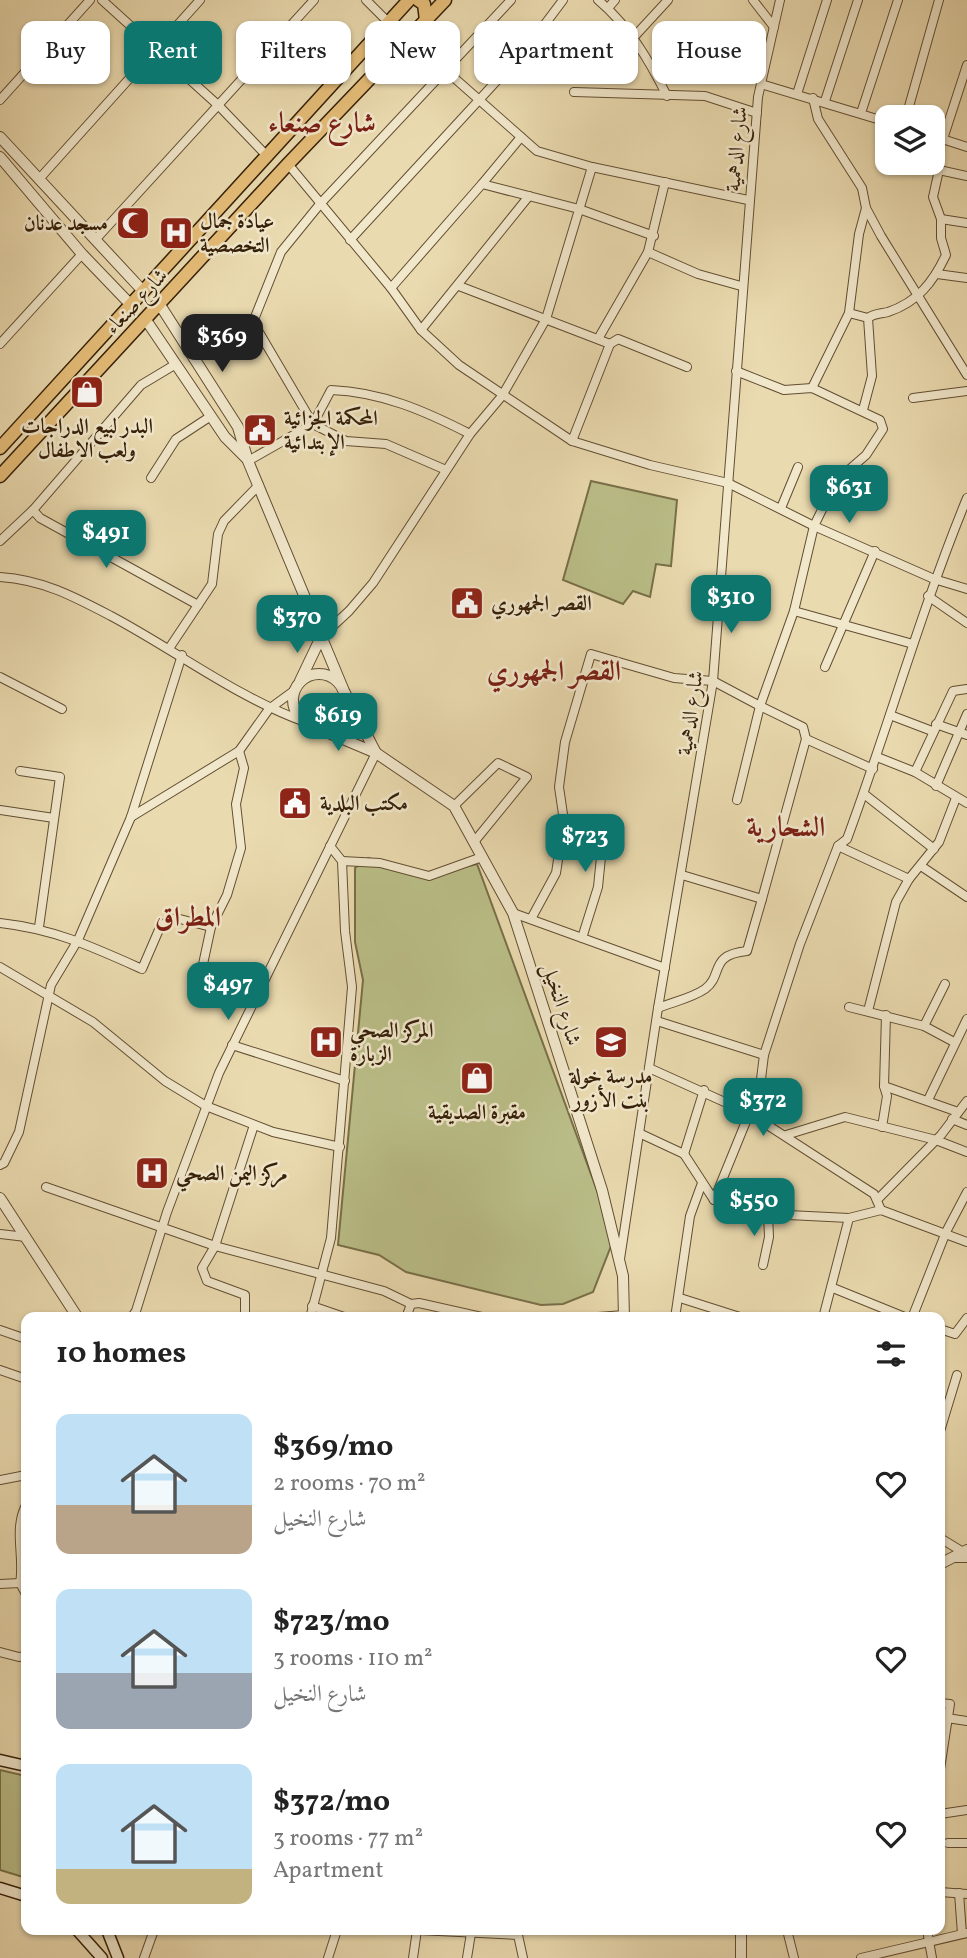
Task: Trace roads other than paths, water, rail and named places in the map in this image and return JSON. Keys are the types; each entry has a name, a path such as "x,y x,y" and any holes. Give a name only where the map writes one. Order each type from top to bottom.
{"highway":[{"name":"شارع صنعاء","path":"389,21 409,0"},
{"path":"418,0 424,4 426,20"},
{"name":"شارع صنعاء","path":"426,20 445,0"},
{"name":"شارع صنعاء","path":"0,448 365,47"},
{"name":"شارع صنعاء","path":"0,476 365,84"},
{"path":"43,400 42,408 48,415 57,415"},
{"path":"19,427 29,429 31,442"}],"main road":[{"path":"0,1760 21,1765"},
{"path":"0,1888 21,1895"},
{"path":"81,1935 102,1958"},
{"path":"109,1935 118,1958"}],"street":[{"path":"0,100 90,0"},
{"path":"102,0 125,21"},
{"path":"181,21 200,0"},
{"path":"96,239 314,0"},
{"path":"366,0 387,21"},
{"path":"460,56 511,0"},
{"path":"350,240 527,48 563,0"},
{"path":"598,0 619,21"},
{"path":"608,8 615,0"},
{"path":"638,33 668,0"},
{"path":"753,0 774,27"},
{"name":"شارع الدهمية","path":"766,62 780,0"},
{"path":"797,94 828,0"},
{"path":"825,102 858,0"},
{"path":"861,113 898,0"},
{"path":"909,105 939,0"},
{"path":"638,45 667,96"},
{"path":"945,133 967,65"},
{"path":"460,82 537,151 592,167 748,200"},
{"path":"40,178 125,84"},
{"path":"195,84 267,156"},
{"path":"434,84 320,204 281,251 253,322 313,424 346,441 386,444 446,470"},
{"path":"761,84 875,118"},
{"name":"شارع الدهمية","path":"620,1262 658,1008 713,681 741,286 761,84"},
{"path":"574,92 628,91 667,96 705,96 757,113"},
{"path":"813,98 818,119 862,188 866,208 967,374"},
{"path":"391,288 521,136"},
{"path":"0,137 142,290"},
{"path":"945,140 967,146"},
{"path":"0,157 82,254 130,304"},
{"path":"288,164 391,288 421,330 459,365 572,441 650,465 728,483 814,526 934,579 967,589"},
{"path":"309,724 294,708 296,688 321,637 349,611 373,583 470,434 502,396 546,319 592,167"},
{"path":"945,171 967,176"},
{"path":"868,318 875,313 887,313 919,297 937,274 946,255 941,238 941,219 933,197 938,175"},
{"path":"598,339 648,252 665,182"},
{"path":"482,184 579,209 654,236"},
{"path":"421,330 529,196"},
{"path":"811,388 849,313 859,234 866,208"},
{"path":"941,219 967,223"},
{"path":"648,252 698,274 741,286"},
{"path":"0,344 82,254"},
{"path":"937,274 967,278"},
{"path":"458,286 610,344"},
{"path":"135,1312 206,1106 232,1045 376,752 344,691 321,637 248,461 238,427 160,305"},
{"path":"849,313 868,318"},
{"path":"863,410 872,376 868,318"},
{"path":"146,320 225,437 248,461"},
{"path":"572,441 610,344 618,339 687,367"},
{"path":"0,541 33,510 141,384 176,364"},
{"path":"736,371 783,390 811,388 863,410 880,420 883,429 866,455 836,481 814,526 794,611 760,706 737,800"},
{"path":"248,461 313,424 331,390 363,391 419,408 470,434"},
{"path":"913,398 967,391"},
{"path":"151,478 177,439 211,416"},
{"path":"781,508 799,467"},
{"path":"170,647 212,584 218,534 224,521 259,485"},
{"path":"715,1200 760,1087 764,1055 800,944 838,846 847,839 864,794 928,596 967,498"},
{"path":"33,510 40,518 198,605"},
{"path":"825,667 874,551"},
{"path":"0,578 26,579 57,587 170,647 269,709 309,724 328,725 335,721 344,708 344,691 332,677 323,674 305,678 269,709 239,751 131,817"},
{"path":"928,596 967,623"},
{"path":"794,611 913,645"},
{"path":"531,919 556,873 564,821 559,787 565,742 591,654 674,678 713,681 803,727 806,739 747,951 732,953 723,958 707,988 658,1008"},
{"path":"0,1165 4,1163 19,1132 51,985 78,940 131,817 182,655"},
{"path":"0,677 62,709"},
{"path":"915,772 953,691 967,688"},
{"path":"936,786 963,734 967,714"},
{"path":"890,715 963,734"},
{"name":"شارع النخيل","path":"309,724 376,752 454,806 513,912 602,1190 623,1276 624,1312"},
{"path":"806,739 873,769"},
{"path":"197,992 211,926 227,895 242,848 236,804 244,768 239,751"},
{"path":"877,757 915,772 956,799 967,803"},
{"path":"454,806 498,763 527,777 474,842"},
{"path":"20,771 60,777 39,927"},
{"path":"864,794 934,849"},
{"path":"868,1011 896,902 909,879 934,849 956,799"},
{"path":"0,810 54,818"},
{"path":"564,821 600,830 603,837 598,887 582,938"},
{"path":"311,1312 331,1238 352,987 345,931 342,862 330,846"},
{"path":"838,846 909,879"},
{"path":"342,862 380,863 429,876 482,857"},
{"path":"921,866 967,897"},
{"path":"682,875 762,899"},
{"path":"513,912 665,968"},
{"path":"0,923 39,927 78,940 142,969 161,925 176,918 211,926"},
{"path":"0,967 93,1022 165,1081 206,1106 273,1132 340,1147"},
{"path":"924,1026 945,984"},
{"path":"849,1007 924,1026 954,1042"},
{"path":"882,1127 887,1096 884,1086 886,1015"},
{"path":"928,1100 967,1019"},
{"path":"657,1021 764,1055"},
{"path":"232,1045 345,1080"},
{"path":"649,1068 704,1090 786,1135 874,1194 881,1210"},
{"path":"884,1086 928,1100 967,1125"},
{"path":"684,1154 704,1090"},
{"path":"877,1200 936,1140 967,1101"},
{"path":"786,1135 845,1117 936,1140 967,1152"},
{"path":"245,1312 245,1296 207,1281 202,1268 215,1246 254,1125"},
{"path":"639,1133 684,1154 715,1200 768,1213 849,1218 881,1210 967,1242"},
{"path":"676,1312 690,1216 702,1183"},
{"path":"46,1187 215,1246 384,1291 411,1304 454,1312"},
{"path":"914,1312 946,1233 967,1192"},
{"path":"0,1198 74,1312"},
{"path":"763,1265 769,1237 768,1213"},
{"path":"824,1312 833,1288 849,1218"},
{"path":"0,1234 26,1237"},
{"path":"833,1288 891,1312"},
{"path":"680,1298 724,1312"},
{"path":"409,1312 411,1304"},
{"path":"312,1306 330,1312"},
{"path":"945,1331 955,1334 967,1318"},
{"path":"1,1333 21,1338"},
{"path":"0,1370 21,1377"},
{"path":"945,1415 957,1375"},
{"path":"0,1480 21,1476"},
{"path":"0,1584 20,1583 21,1522"},
{"path":"945,1541 966,1553"},
{"path":"945,1562 966,1553"},
{"path":"0,1652 21,1657"},
{"path":"945,1704 950,1704 945,1733"},
{"path":"947,1718 967,1721"},
{"path":"945,1813 967,1810"},
{"path":"948,1843 967,1843"},
{"path":"862,1958 965,1933 963,1893 945,1892"},
{"path":"144,1958 152,1935"},
{"path":"328,1958 335,1935"},
{"path":"413,1958 416,1935"},
{"path":"467,1958 471,1935"},
{"path":"518,1935 523,1958"},
{"path":"741,1935 741,1958"},
{"path":"788,1935 794,1958"},
{"path":"927,1935 932,1958"}],"place":[{"name":"مسجد عدنان","path":"133,223"},
{"name":"عيادة جمال التخصصية","path":"176,233"},
{"name":"البدر لبيع الدراجات ولعب الاطفال","path":"87,392"},
{"name":"المحكمة الجزائية الإبتدائية","path":"260,430"},
{"name":"القصر الجمهوري","path":"467,603"},
{"name":"مكتب البلدية","path":"295,803"},
{"name":"المركز الصحي الزبارة","path":"326,1042"},
{"name":"مدرسة خولة بنت الأزور","path":"611,1042"},
{"name":"مقبرة الصديقية","path":"477,1078"},
{"name":"مركز اليمن الصحي","path":"152,1173"}],"district":[{"name":"شارع صنعاء","path":"322,122"},
{"name":"القصر الجمهوري","path":"554,670"},
{"name":"الشحارية","path":"786,826"},
{"name":"المطراق","path":"188,916"}]}
